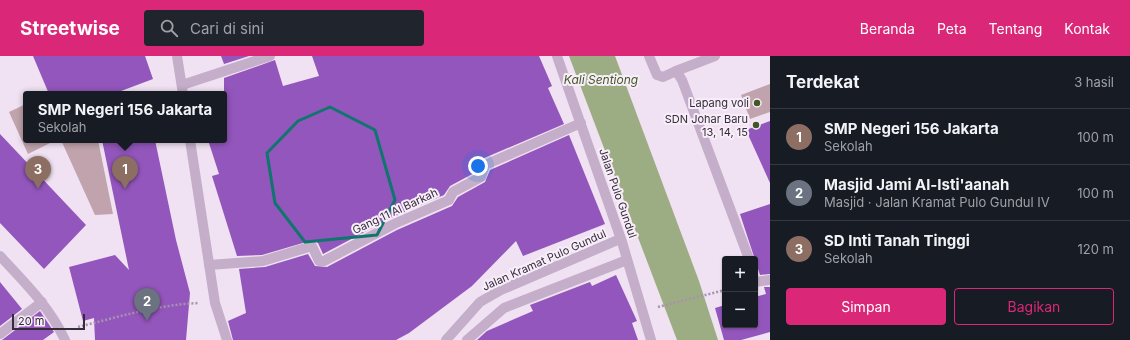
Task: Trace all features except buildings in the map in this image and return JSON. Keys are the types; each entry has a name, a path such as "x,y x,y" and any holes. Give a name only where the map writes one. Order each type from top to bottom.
{"street":[{"path":"177,56 182,90 270,56"},
{"name":"Jalan Pulo Gundul","path":"557,56 621,240 651,340"},
{"path":"649,56 655,71 660,76 715,56"},
{"path":"676,71 690,98 748,256"},
{"name":"Gang 11 Al Barkah","path":"209,265 263,260 312,246 319,261 324,261 366,238 449,200 453,192 481,177 485,165 581,123"},
{"path":"190,143 214,303 227,340"},
{"name":"Jalan Kramat Pulo Gundul","path":"449,339 480,302 501,290 621,240"},
{"path":"0,256 42,302 63,336"},
{"path":"467,340 504,308 627,259"},
{"path":"758,282 770,280"},
{"path":"0,334 42,302"}],"path":[{"path":"660,306 722,290"},
{"path":"63,336 169,305 214,303"}],"highlighted area":[{"path":"330,107 375,130 395,200 377,235 305,242 275,203 267,153 298,121"}],"shaded area":[{"name":"Lapang voli","path":"770,84 770,112 750,119 741,95"},
{"path":"23,105 23,143 9,112"},
{"path":"23,143 50,143 28,154"},
{"path":"62,143 99,143 113,214 95,215"}],"water":[{"name":"Kali Sentiong","path":"569,56 615,56 699,281 718,340 677,340"}],"place":[{"name":"Lapang voli","path":"757,103"},
{"name":"SDN Johar Baru 13, 14, 15","path":"756,125"},
{"name":"SD Inti Tanah Tinggi","path":"38,189"},
{"name":"SMP Negeri 156 Jakarta","path":"125,189"},
{"name":"Masjid Jami Al-Isti'aanah","path":"147,321"}]}
